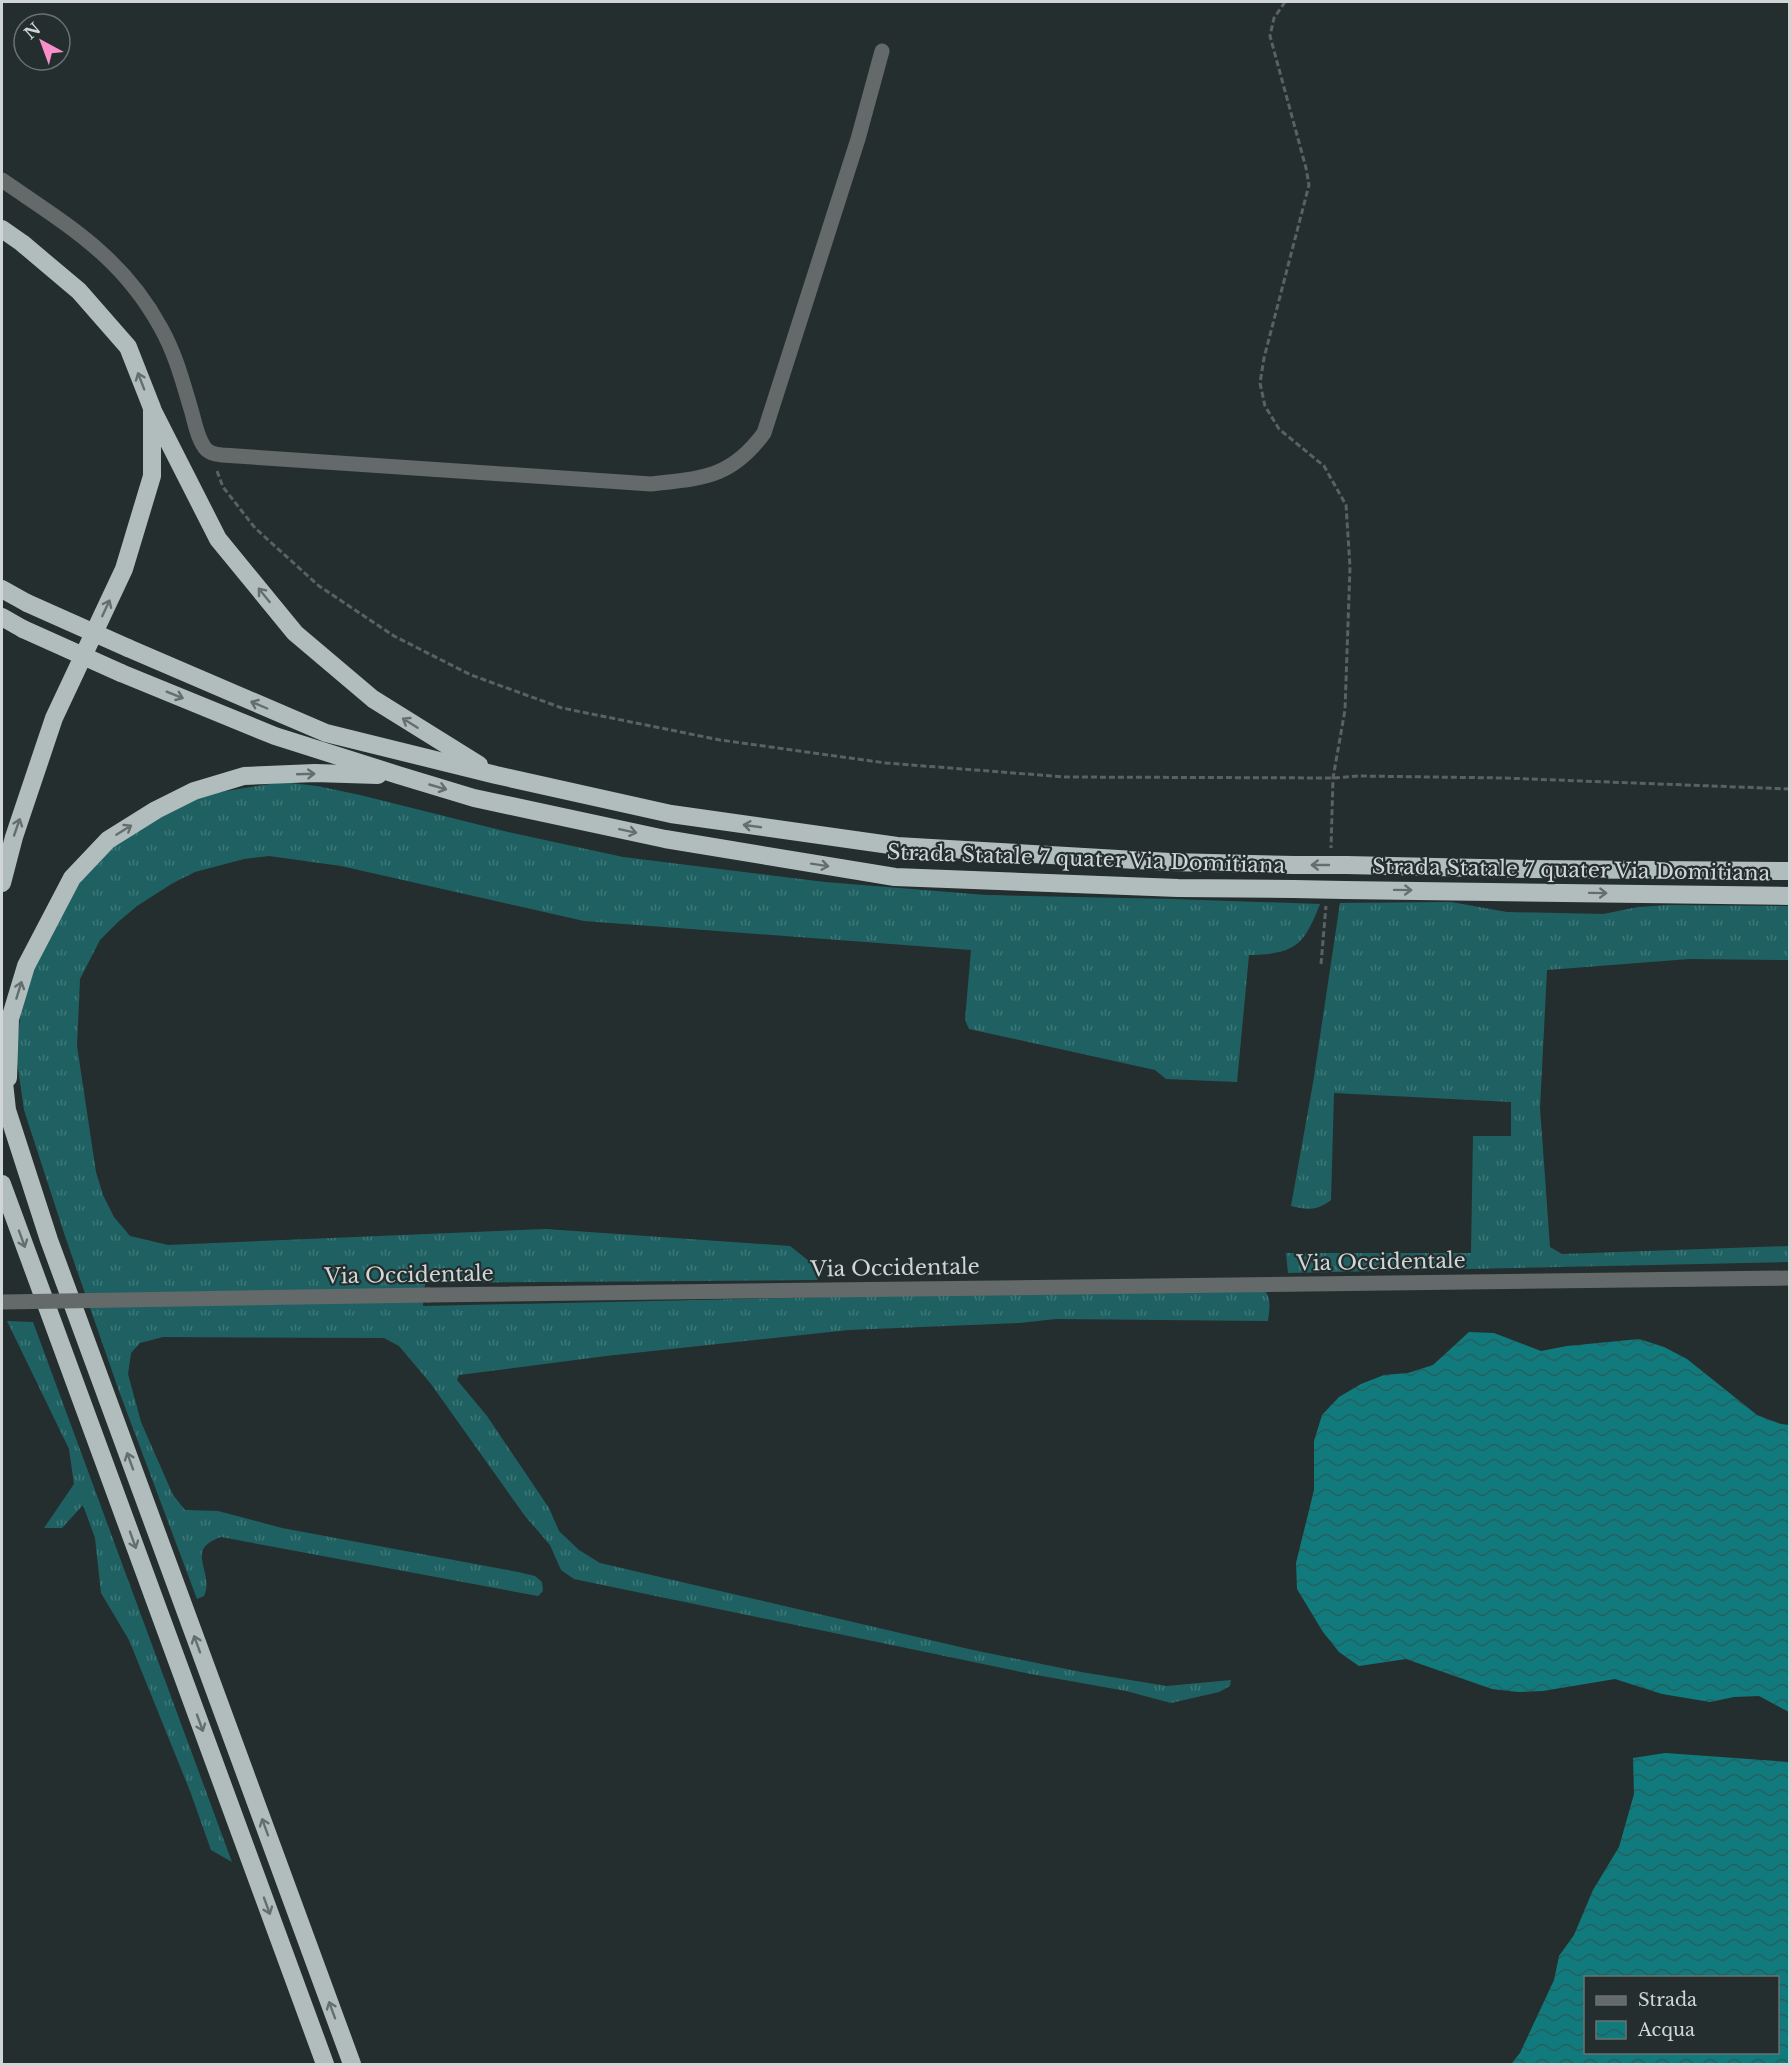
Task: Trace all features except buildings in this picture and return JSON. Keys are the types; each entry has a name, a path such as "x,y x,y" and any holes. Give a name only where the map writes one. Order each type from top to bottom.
{"highway":[{"path":"2,229 80,291 128,347 152,408 218,539 295,633 373,699 496,775"},
{"path":"2,883 14,837 54,718 124,569 152,476 152,408"},
{"name":"Strada Statale 7 quater Via Domitiana","path":"2,589 27,603 128,648 326,733 496,775 671,814 897,846 1170,862 1790,871"},
{"name":"Strada Statale 7 quater Via Domitiana","path":"2,617 23,629 121,673 275,736 474,798 665,839 894,877 1178,888 1790,896"},
{"path":"7,1110 10,1019 26,966 72,878 108,840 156,810 194,791 244,776 315,773 398,775"},
{"path":"2,1064 7,1110 49,1240 352,2064"},
{"path":"2,1184 326,2064"}],"street":[{"path":"2,180 94,245 121,270 145,299 176,359 197,431 203,446 210,453 222,456 651,484 701,478 732,466 752,450 764,433 858,140 882,51"},
{"name":"Via Occidentale","path":"2,1302 1790,1278"}],"path":[{"path":"1285,2 1274,18 1270,36 1309,185 1264,358 1260,383 1265,406 1279,429 1324,466 1346,505 1350,567 1345,710 1333,778"},
{"path":"210,453 223,487 255,528 319,586 394,636 471,675 562,708 720,740 886,763 1065,777 1493,778 1790,789"}],"green space":[{"path":"283,782 360,795 508,832 623,857 825,882 986,895 1320,904 1309,929 1296,944 1278,952 1249,955 1237,1082 1166,1079 1155,1070 969,1029 965,1020 971,950 584,921 341,866 269,856 244,859 195,872 137,906 100,940 80,979 77,1046 96,1172 103,1195 114,1217 130,1236 168,1245 546,1229 790,1246 814,1265 820,1275 817,1280 425,1283 423,1306 1016,1293 1265,1291 1269,1302 1268,1321 1056,1319 1019,1323 849,1330 606,1356 459,1375 457,1380 487,1416 549,1508 559,1531 579,1550 600,1563 973,1650 1081,1672 1167,1686 1231,1680 1230,1686 1219,1692 1171,1703 1126,1691 1031,1674 574,1579 561,1570 550,1545 525,1516 431,1384 399,1346 384,1338 163,1337 140,1343 131,1353 128,1374 141,1422 173,1495 185,1510 218,1511 282,1528 535,1576 542,1582 543,1591 538,1596 221,1537 204,1548 202,1562 206,1587 204,1596 197,1599 119,1391 24,1110 17,1061 18,1036 23,995 56,910 113,845 145,822 207,794"},
{"path":"1451,902 1507,912 1603,914 1638,907 1669,905 1789,906 1789,960 1689,959 1547,970 1540,1108 1550,1247 1562,1254 1789,1246 1789,1262 1288,1273 1286,1253 1471,1253 1473,1136 1511,1136 1511,1102 1334,1093 1331,1200 1312,1209 1291,1206 1313,1083 1340,903"},
{"path":"7,1321 33,1322 232,1862 211,1850 190,1791 129,1640 101,1593 95,1538 83,1505 62,1528 44,1528 74,1484 69,1449"}],"water":[{"path":"1469,1332 1494,1333 1541,1351 1567,1346 1639,1339 1664,1347 1687,1359 1757,1415 1789,1425 1789,1712 1759,1696 1734,1697 1710,1702 1662,1694 1615,1679 1543,1691 1518,1692 1492,1689 1406,1659 1359,1666 1339,1652 1323,1632 1297,1589 1296,1563 1314,1490 1314,1441 1322,1415 1339,1397 1361,1384 1384,1375 1408,1373 1433,1365"},
{"path":"1665,1753 1789,1762 1789,2064 1511,2064 1520,2053 1554,1980 1559,1956 1574,1935 1593,1890 1619,1847 1634,1794 1633,1758"}]}
